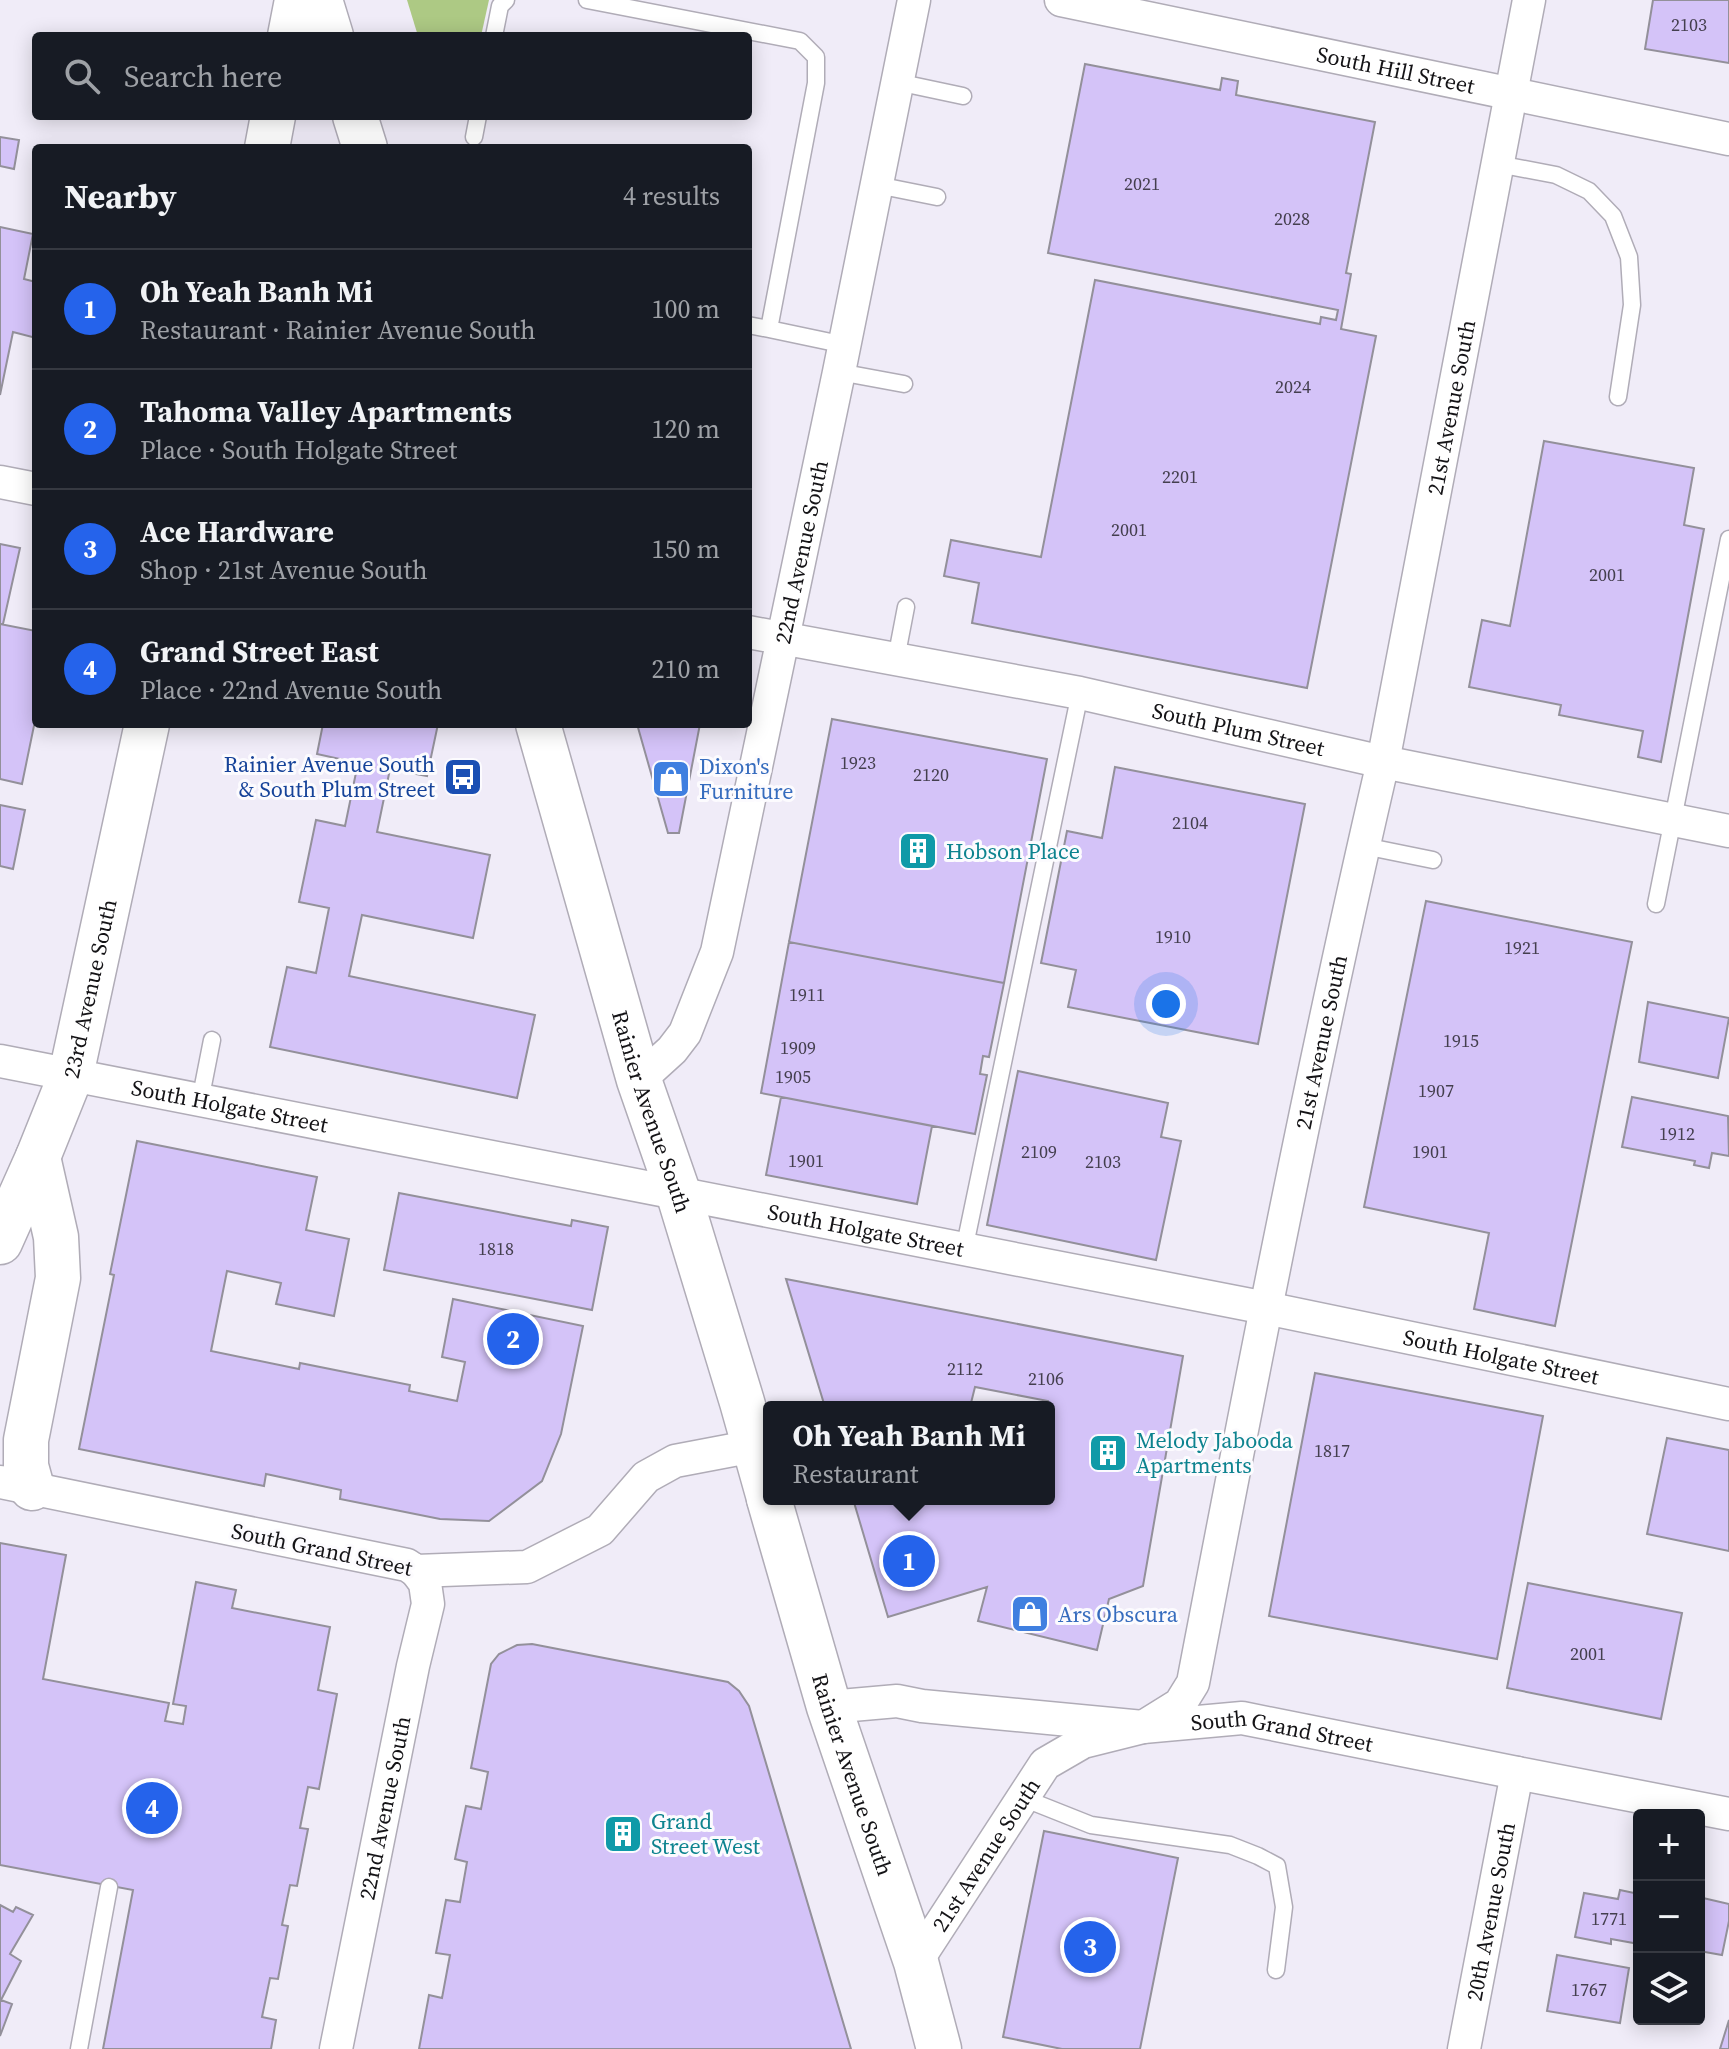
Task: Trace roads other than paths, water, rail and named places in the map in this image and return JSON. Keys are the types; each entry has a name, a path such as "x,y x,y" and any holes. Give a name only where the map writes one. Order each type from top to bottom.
{"main road":[{"path":"291,32 297,0"},
{"path":"320,0 330,32"},
{"path":"268,144 272,120"},
{"path":"356,120 364,144"},
{"name":"23rd Avenue South","path":"5,1220 38,1157 71,1075 146,728"},
{"name":"Rainier Avenue South","path":"539,728 639,1080 679,1195 763,1477"},
{"path":"16,1485 26,1466 26,1440 58,1278 56,1237 38,1157"},
{"name":"Rainier Avenue South","path":"771,1505 829,1707 916,1962 939,2049"}],"street":[{"name":"22nd Avenue South","path":"639,1080 672,1050 685,1033 717,952 914,0"},
{"name":"South Hill Street","path":"1061,0 1729,139"},
{"name":"21st Avenue South","path":"916,1962 1045,1764 1083,1742 1143,1727 1180,1704 1193,1683 1266,1308 1383,762 1529,0"},
{"path":"0,482 32,488"},
{"name":"South Plum Street","path":"752,633 1080,693 1383,762 1729,831"},
{"name":"South Holgate Street","path":"0,1061 1266,1308 1729,1404"},
{"name":"South Grand Street","path":"16,1485 407,1565 416,1571 527,1567 600,1530 646,1477 675,1461 754,1446"},
{"name":"22nd Avenue South","path":"336,2049 428,1604 425,1583 416,1571"},
{"name":"South Grand Street","path":"829,1707 897,1701 1143,1727 1242,1718 1729,1814"},
{"name":"20th Avenue South","path":"1464,2049 1517,1773"}],"lane":[{"path":"495,32 500,6 506,0"},
{"path":"587,0 800,41 816,57 816,83 769,329"},
{"path":"897,82 963,96"},
{"path":"474,137 477,120"},
{"path":"1498,164 1556,175 1589,191 1613,216 1629,257 1632,305 1618,397"},
{"path":"877,185 937,197"},
{"path":"752,326 769,329 904,384"},
{"path":"1656,904 1729,539"},
{"path":"896,659 906,607"},
{"path":"964,1250 1080,693"},
{"path":"1364,846 1433,860"},
{"path":"200,1101 212,1040"},
{"path":"1023,1798 1091,1825 1230,1845 1277,1866 1284,1907 1276,1970"},
{"path":"79,2049 109,1887"}],"place":[{"name":"Rainier Avenue South & South Plum Street","path":"463,777"},
{"name":"Dixon's Furniture","path":"671,779"},
{"name":"Hobson Place","path":"918,851"},
{"name":"Tahoma Valley Apartments","path":"513,1339"},
{"name":"Melody Jabooda Apartments","path":"1108,1453"},
{"name":"Oh Yeah Banh Mi","path":"909,1561"},
{"name":"Ars Obscura","path":"1030,1614"},
{"name":"Grand Street East","path":"152,1808"},
{"name":"Grand Street West","path":"623,1834"},
{"name":"Ace Hardware","path":"1090,1947"}]}
